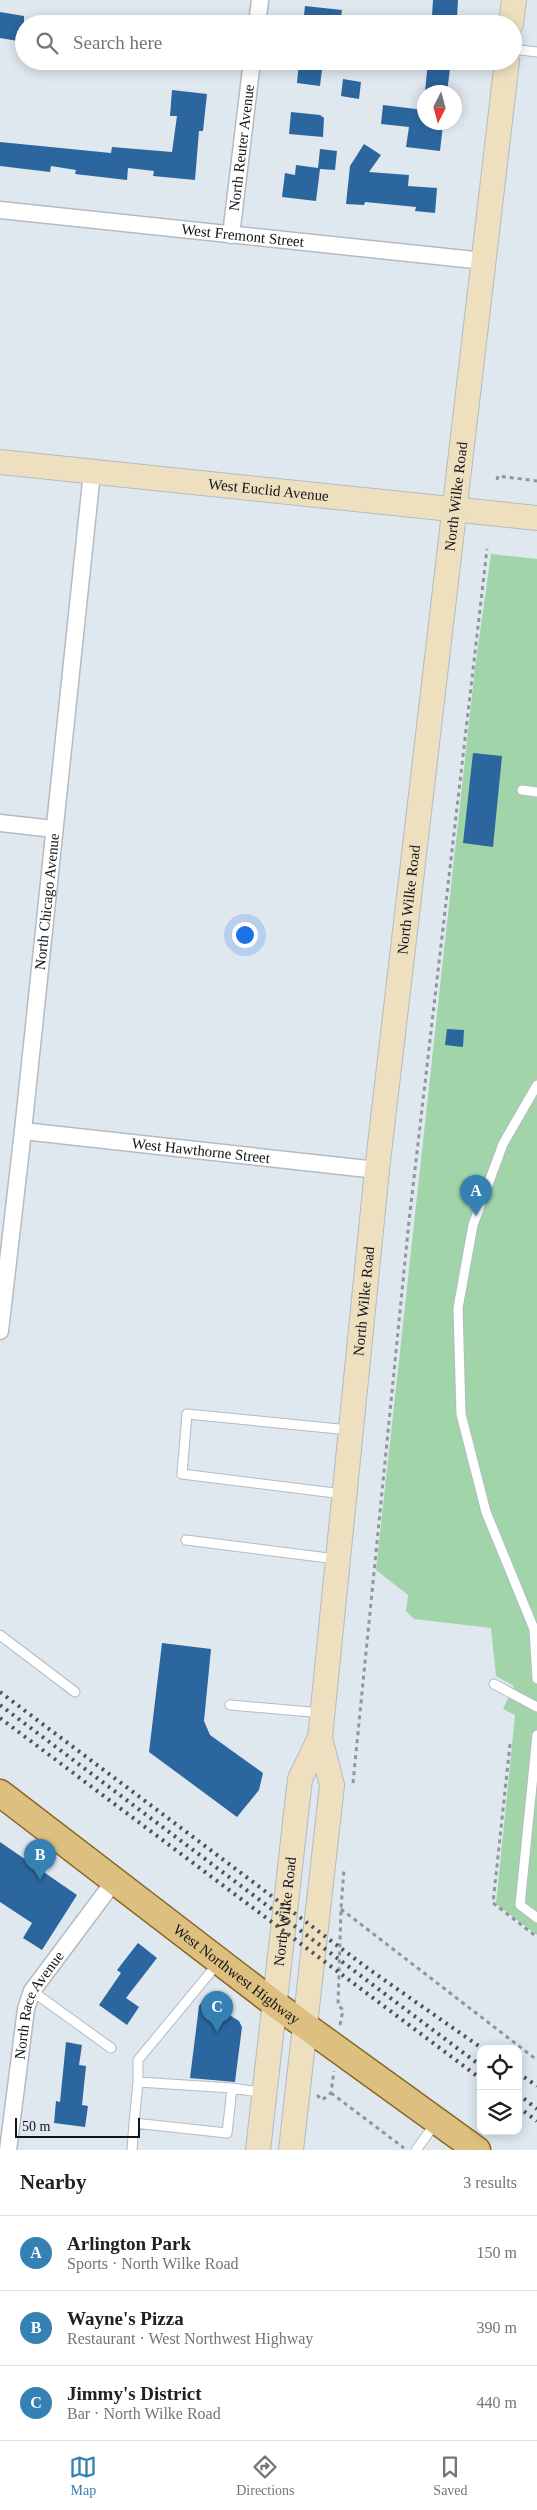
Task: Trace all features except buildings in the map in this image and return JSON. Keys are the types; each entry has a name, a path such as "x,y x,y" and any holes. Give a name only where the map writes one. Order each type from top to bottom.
{"main road":[{"path":"513,15 514,0"},
{"name":"North Wilke Road","path":"291,2150 332,1785 320,1738 350,1430 378,1170 506,70"},
{"name":"West Euclid Avenue","path":"0,462 537,518"},
{"name":"North Wilke Road","path":"258,2150 300,1779 320,1738"},
{"name":"West Northwest Highway","path":"0,1792 275,2004 477,2150"}],"street":[{"path":"258,15 260,0"},
{"name":"North Reuter Avenue","path":"231,235 251,70"},
{"name":"West Fremont Street","path":"0,210 484,261"},
{"name":"North Chicago Avenue","path":"0,1331 24,1131 92,472"},
{"path":"0,823 54,829"},
{"name":"West Hawthorne Street","path":"24,1131 378,1170"},
{"name":"North Race Avenue","path":"8,2150 26,2009 32,1991 115,1880"}],"lane":[{"path":"522,50 537,52"},
{"path":"522,790 537,792"},
{"path":"537,1084 503,1144 473,1225 458,1308 461,1414 486,1512 535,1631 537,1679"},
{"path":"344,1494 182,1474 187,1414 350,1430"},
{"path":"186,1540 337,1558"},
{"path":"0,1635 75,1692"},
{"path":"494,1684 537,1706"},
{"path":"230,1705 322,1713"},
{"path":"537,1734 520,1905 537,1918"},
{"path":"132,2150 138,2060 220,1960"},
{"path":"32,1991 110,2048"},
{"path":"138,2082 232,2088 265,2093"},
{"path":"134,2124 227,2133 232,2088"},
{"path":"416,2150 437,2121"}],"path":[{"path":"497,480 498,476 537,481"},
{"path":"366,1650 408,1231 487,549"},
{"path":"510,1744 493,1903 537,1936"},
{"path":"342,2015 343,2010 338,2005 341,1909 537,2060"},
{"path":"321,2098 322,2100 331,2093 407,2150"}],"green space":[{"path":"491,554 537,559 537,1935 496,1904 515,1715 503,1709 514,1686 496,1676 491,1628 414,1619 406,1611 408,1595 376,1570 475,668"}],"railway":[{"path":"0,1692 370,1970 477,2045"},
{"path":"0,1705 477,2063"},
{"path":"0,1718 477,2076"},
{"path":"522,2076 537,2086"},
{"path":"522,2097 537,2109"},
{"path":"522,2110 537,2121"}],"place":[{"name":"Arlington Park","path":"476,1216"},
{"name":"Wayne's Pizza","path":"40,1880"},
{"name":"Jimmy's District","path":"217,2032"}]}
